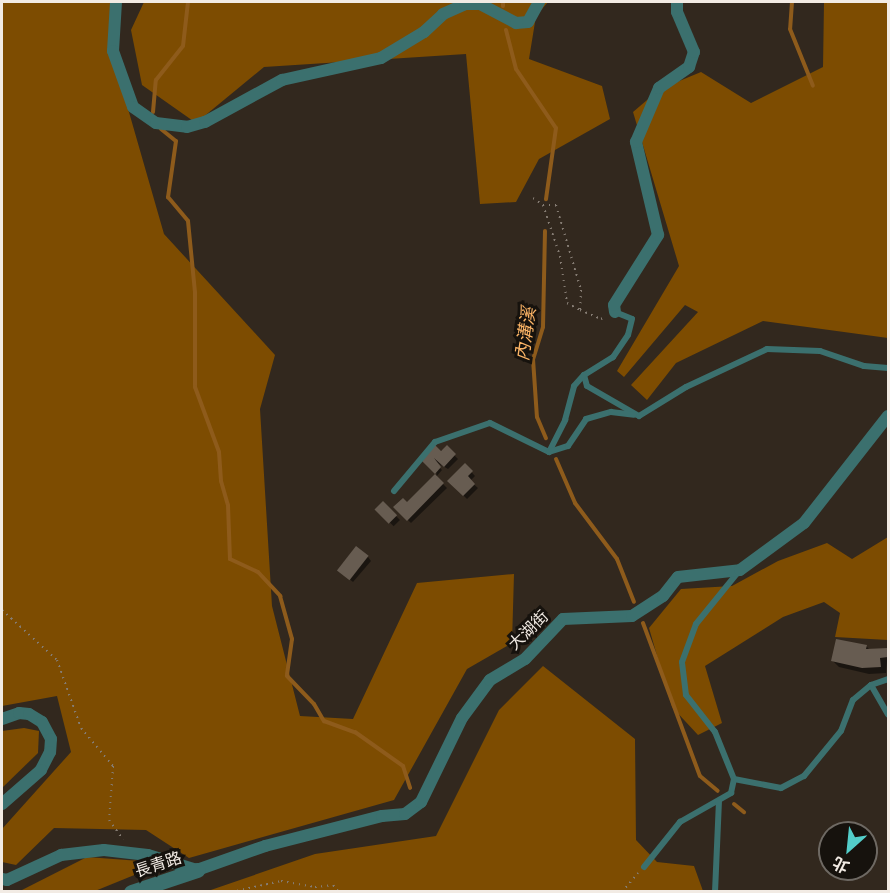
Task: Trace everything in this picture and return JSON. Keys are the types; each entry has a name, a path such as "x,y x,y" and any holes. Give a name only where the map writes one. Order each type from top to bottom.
{"street":[{"path":"116,2 113,51 133,107 156,123 187,127 205,122 282,80 381,58 424,32 443,14 465,4 480,4 516,23 528,22 539,2"},
{"path":"615,312 614,305 658,235 636,142 659,88 689,67 694,52 677,12 677,2"},
{"name":"大湖街","path":"197,870 276,843 381,816 405,814 421,802 462,718 490,680 525,659 563,619 632,616 663,596 678,578 740,570 804,523 888,416"},
{"path":"2,719 19,713 29,714 42,722 51,739 50,752 41,770 2,804"},
{"path":"2,879 7,880 61,855 104,850 134,854 197,870"},
{"name":"長青路","path":"131,891 197,870"}],"lane":[{"path":"549,452 565,420 574,386 584,375 614,357 628,334 632,319 615,312"},
{"path":"394,491 435,442 490,423 549,452 568,446 586,419 611,412 639,416 686,387 767,349 820,351 864,366 888,368"},
{"path":"584,375 587,386 639,416"},
{"path":"644,867 680,822 731,793 734,779 715,732 686,695 682,662 696,624 740,570"},
{"path":"734,779 781,788 804,776 827,753 853,700 871,684 888,679"},
{"path":"871,684 888,714"},
{"path":"715,891 719,801"}],"path":[{"path":"533,198 543,205 556,205 581,290 580,310"},
{"path":"543,205 560,256 567,303 601,319 615,312"},
{"path":"2,610 57,660 81,728 113,766 109,820 134,854"},
{"path":"622,891 644,867"},
{"path":"231,891 282,881 315,887 333,885 339,891"}],"shaded area":[{"path":"2,2 119,2 108,39 164,234 275,355 260,409 272,606 300,716 353,719 417,583 514,574 512,643 467,669 394,800 189,858 146,830 54,828 16,865 2,862 2,829 71,752 57,696 2,706"},
{"path":"144,2 548,2 536,16 529,59 602,86 610,119 539,159 516,202 480,204 466,54 264,67 196,123 142,85 131,30"},
{"path":"824,2 888,2 888,338 763,321 676,363 647,400 631,385 698,312 685,305 624,377 617,371 679,266 633,112 660,89 701,72 751,103 823,67"},
{"path":"888,537 888,640 835,637 840,613 824,602 783,617 705,666 722,723 698,735 672,707 649,628 681,589 732,586 778,561 827,543 852,559"},
{"path":"543,666 635,739 636,840 657,862 694,866 703,891 205,892 315,854 436,836 499,710"},
{"path":"24,728 39,731 38,753 2,788 2,731"},
{"path":"87,857 140,861 154,867 95,891 18,892"}],"building":[{"path":"434,444 441,451 447,445 456,454 444,467 434,458 441,467 435,474 420,459"},
{"path":"465,463 473,471 468,476 475,484 463,496 447,481"},
{"path":"435,474 444,483 407,521 393,507 403,498 407,502"},
{"path":"383,501 397,515 389,524 375,509"},
{"path":"356,546 369,556 350,580 337,570"},
{"path":"836,639 867,645 866,649 888,648 888,657 880,658 881,667 862,668 831,661"}],"waterway":[{"path":"153,112 156,80 183,46 188,2"},
{"path":"792,2 790,29 813,86"},
{"name":"內溝溪","path":"506,30 516,69 556,128 546,199"},
{"path":"161,129 176,141 168,197 188,221 195,292 195,387 219,452 221,481 228,505 230,559 258,572 280,596 292,639 287,676 314,704 324,721 355,732 403,766 410,788"},
{"name":"內溝溪","path":"545,231 543,327 533,359 537,417 546,438"},
{"name":"內溝溪","path":"556,459 575,503 617,559 634,602"},
{"name":"內溝溪","path":"643,623 700,776 718,791"},
{"name":"內溝溪","path":"734,804 744,812"}]}
